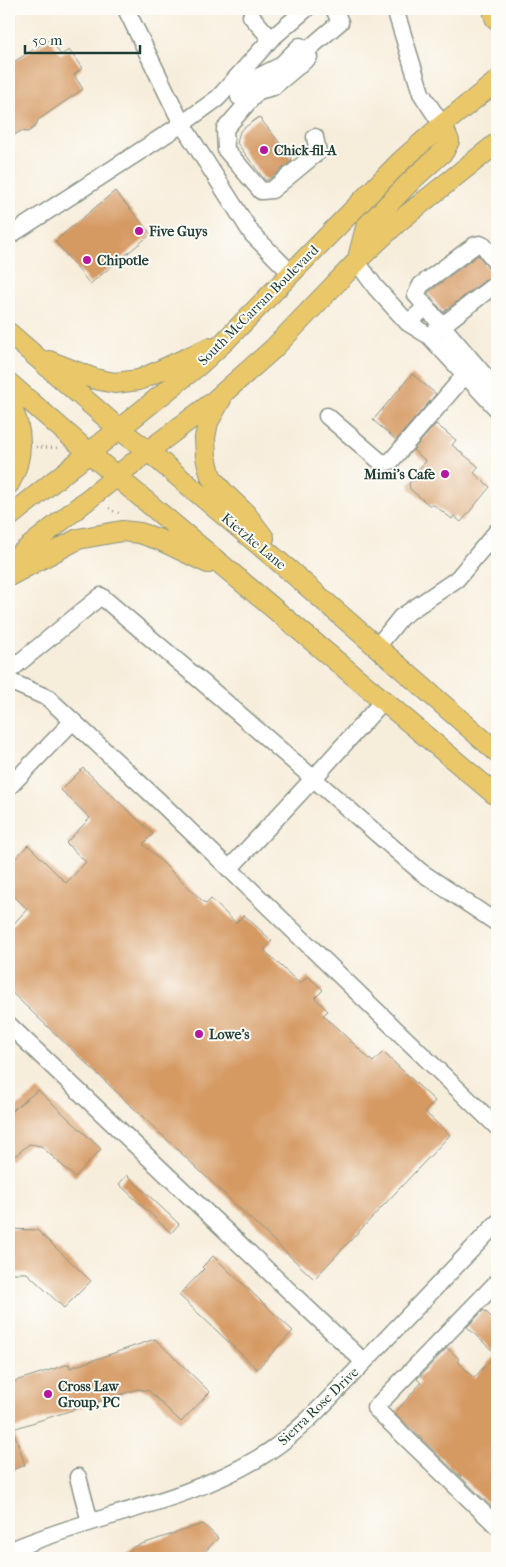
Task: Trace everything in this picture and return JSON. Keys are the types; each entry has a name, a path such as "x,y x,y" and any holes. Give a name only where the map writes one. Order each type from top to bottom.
{"highway":[{"path":"495,9 497,16"}],"main road":[{"name":"South McCarran Boulevard","path":"9,517 167,392 225,341 401,161 497,81"},
{"path":"357,262 366,227 413,179 444,151 449,141 442,125"},
{"path":"9,563 229,388 297,325 398,222 497,143"},
{"name":"Kietzke Lane","path":"9,334 119,429 148,451 290,571 497,752"},
{"path":"30,352 69,370 95,379 115,383 139,380 225,341"},
{"path":"9,383 117,477 497,796"},
{"path":"229,388 208,422 205,438 206,457 211,477 224,493 246,514 290,571"},
{"path":"9,402 17,418 20,446 17,463 9,484"},
{"path":"9,576 78,540 122,531 140,533 160,540 234,576"}],"street":[{"path":"126,9 182,124 252,234 291,273"},
{"path":"9,236 182,124 218,98 271,39 306,9"},
{"path":"395,9 421,93 442,125"},
{"path":"315,137 318,152 272,190 261,191 226,150 225,129 258,91 273,87 337,15"},
{"path":"251,16 271,39"},
{"path":"497,264 484,246 480,244 475,245 421,285 416,295 497,390"},
{"path":"357,262 376,288 408,323 429,336 497,409"},
{"path":"429,336 497,283"},
{"path":"408,323 426,307"},
{"path":"327,416 382,463 391,461 465,375"},
{"path":"376,648 402,617 457,579 497,532"},
{"path":"9,671 101,596 208,686 421,872 497,923"},
{"path":"9,681 48,698 497,1127"},
{"path":"229,869 383,701"},
{"path":"9,787 73,721"},
{"path":"9,1025 364,1362"},
{"name":"Sierra Rose Drive","path":"9,1551 207,1483 257,1458 279,1444 301,1426 497,1223"},
{"path":"497,1282 375,1408 497,1526"},
{"path":"78,1477 90,1522"}],"path":[{"path":"36,447 62,448"},
{"path":"109,508 123,514"}],"building":[{"path":"50,39 61,55 69,50 82,68 74,75 83,89 38,120 36,126 28,132 21,131 9,138 9,65"},
{"name":"Chick-fil-A","path":"259,117 291,157 292,161 268,180 265,180 237,143 240,131"},
{"path":"115,191 151,234 90,284 55,241"},
{"path":"478,255 493,274 443,312 428,293"},
{"path":"412,374 436,394 396,440 373,420"},
{"name":"Mimi's Cafe","path":"436,424 456,440 452,445 479,467 474,473 490,487 461,522 454,516 452,519 434,505 429,505 410,489 409,483 417,476 414,474 426,461 413,450"},
{"name":"Lowe's","path":"83,768 153,834 143,844 206,904 211,899 236,923 244,915 272,941 264,950 300,984 308,976 323,990 315,998 328,1011 323,1015 373,1062 383,1052 435,1101 425,1112 450,1135 314,1279 9,990 9,929 27,909 9,891 9,865 28,845 66,883 86,862 66,843 90,818 61,790"},
{"path":"38,1090 101,1149 75,1177 41,1146 29,1144 9,1161 9,1113"},
{"path":"127,1175 179,1224 171,1233 119,1184"},
{"path":"9,1229 37,1230 91,1281 64,1308 27,1273 9,1273"},
{"path":"213,1256 293,1331 257,1369 179,1295 204,1269 202,1267"},
{"path":"484,1310 497,1323 497,1512 395,1413 421,1383 417,1379 447,1348 459,1359 457,1361 474,1378 496,1354 467,1327"},
{"path":"155,1339 210,1392 181,1422 149,1391 138,1389 13,1429 25,1465 9,1471 9,1383 69,1364 70,1368"},
{"path":"203,1524 218,1538 199,1558 123,1558 133,1547"}],"place":[{"name":"Chick-fil-A","path":"264,150"},
{"name":"Five Guys","path":"139,231"},
{"name":"Chipotle","path":"87,260"},
{"name":"Mimi's Cafe","path":"445,474"},
{"name":"Lowe's","path":"199,1034"},
{"name":"Cross Law Group, PC","path":"48,1394"}]}
